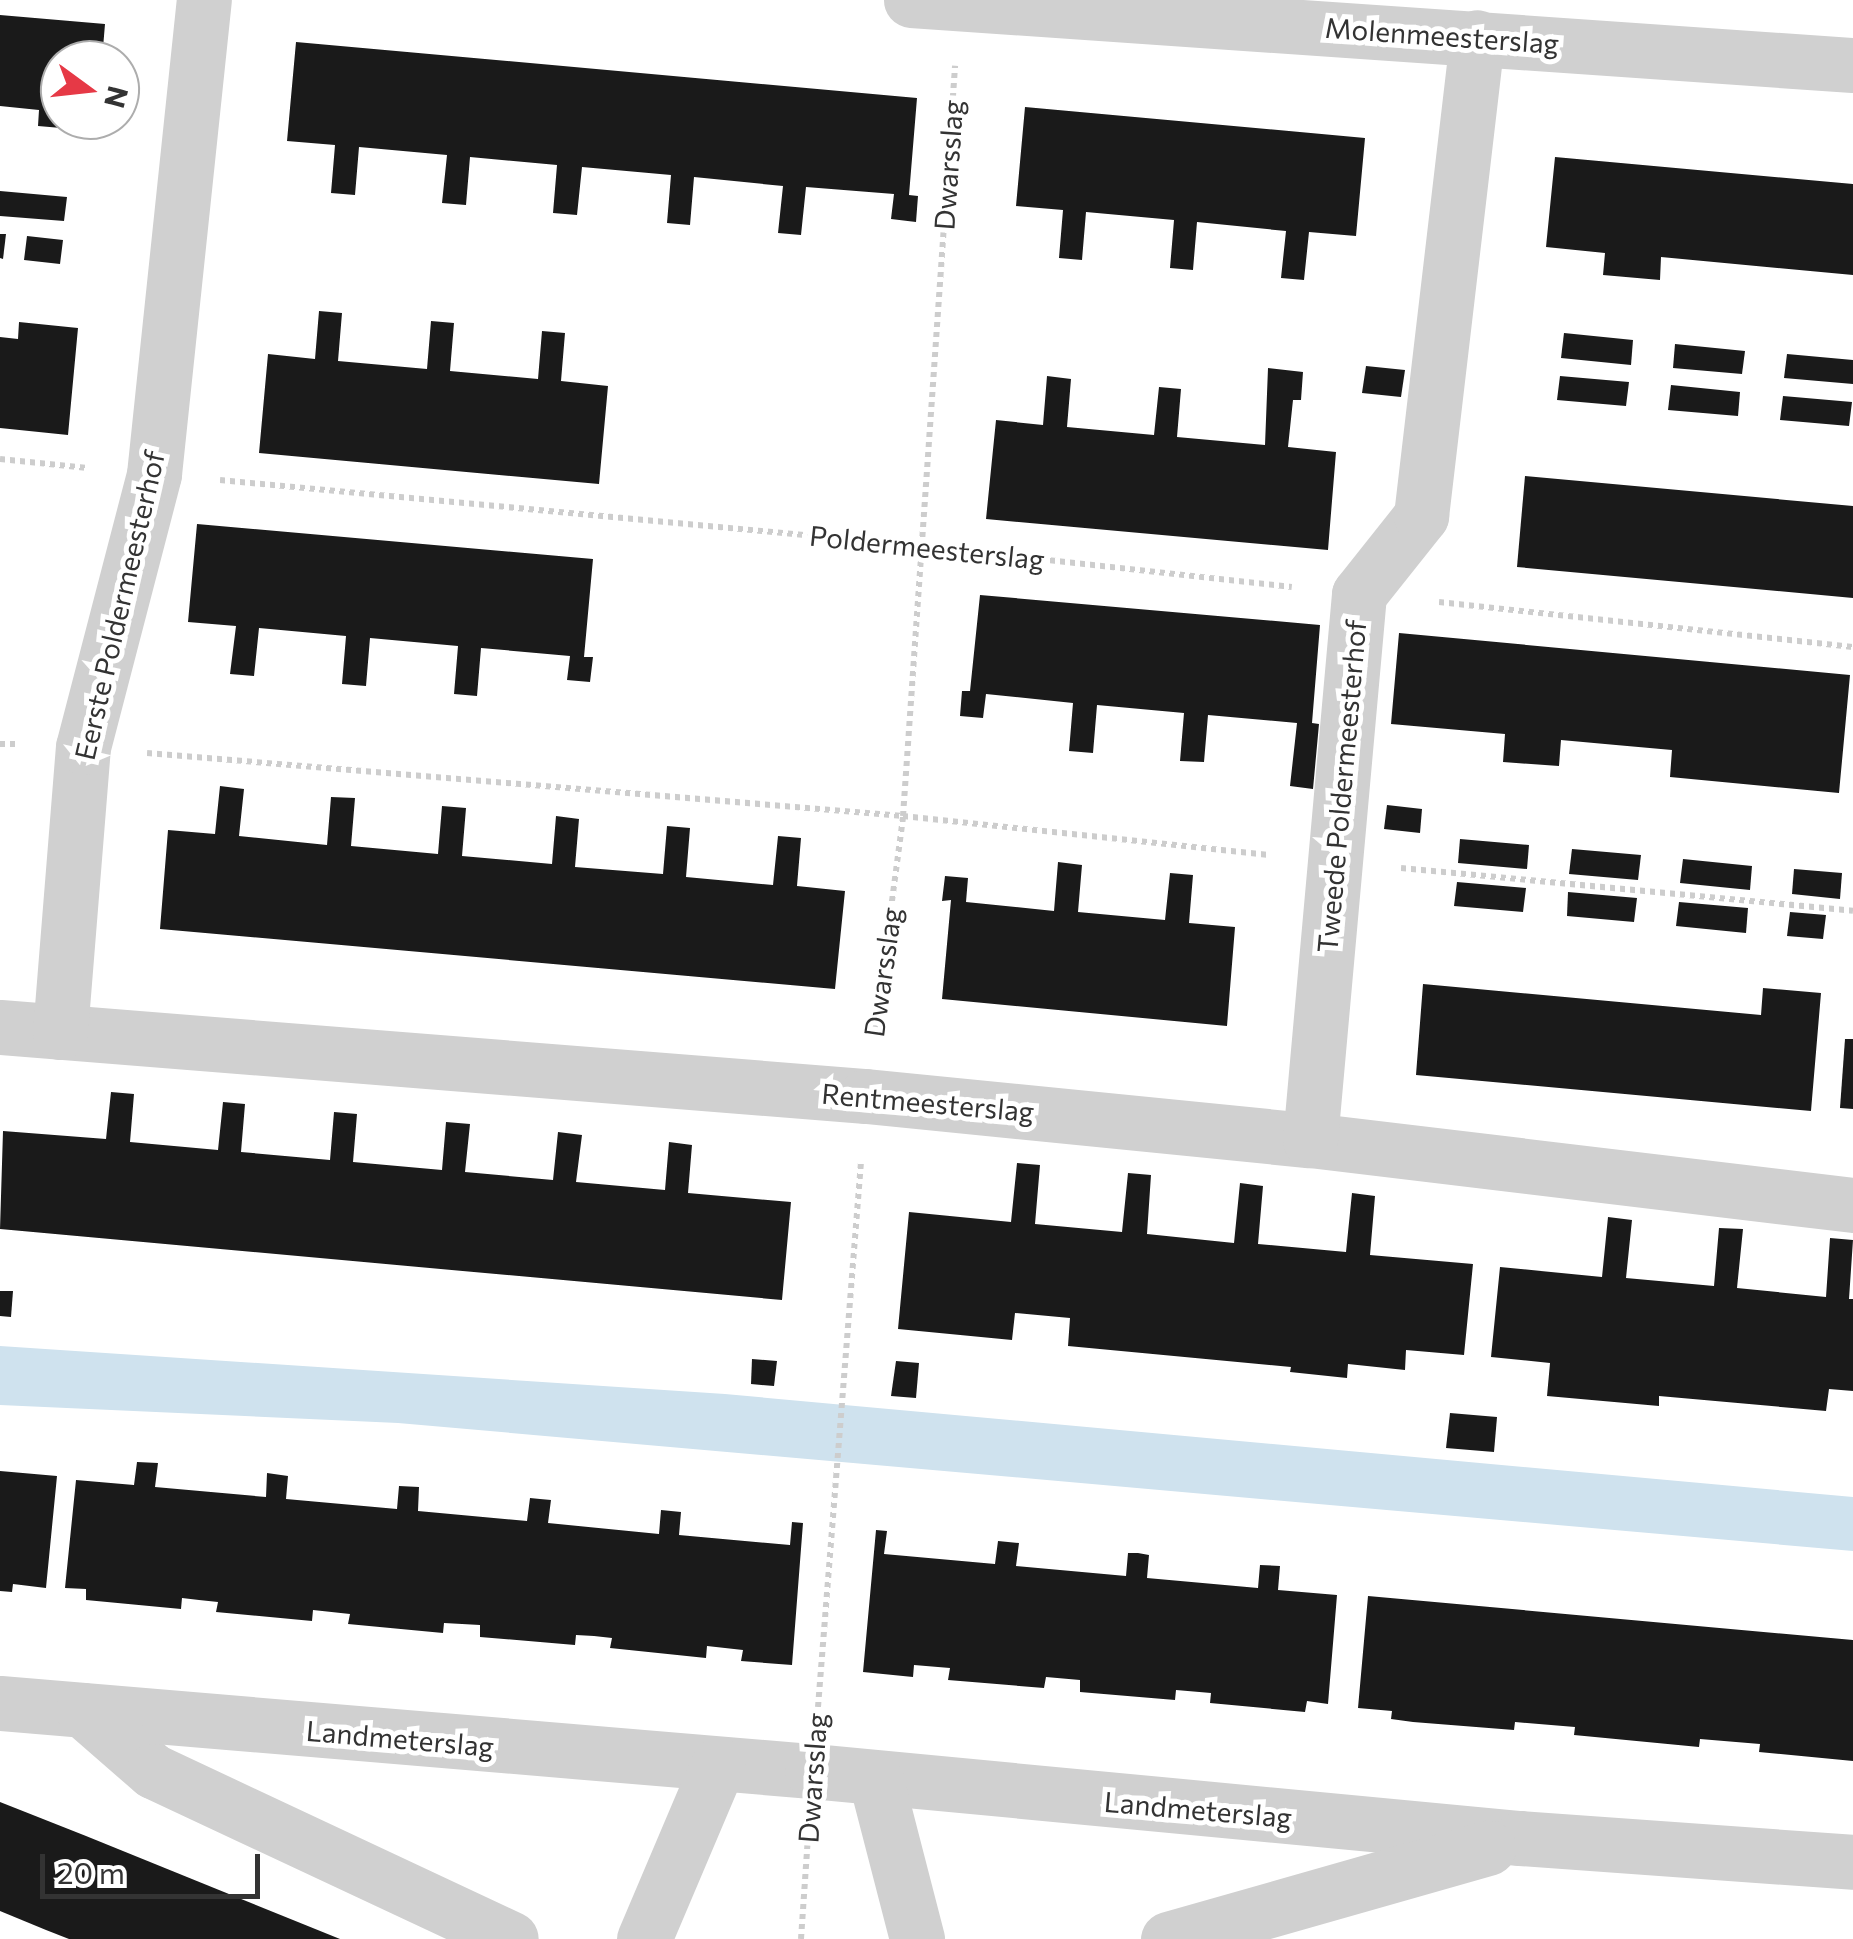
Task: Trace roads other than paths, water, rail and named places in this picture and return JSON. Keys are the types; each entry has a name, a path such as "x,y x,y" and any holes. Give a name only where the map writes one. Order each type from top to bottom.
{"street":[{"name":"Eerste Poldermeesterhof","path":"60,1032 83,747 154,474 204,0"},
{"name":"Molenmeesterslag","path":"935,2 1853,65"},
{"name":"Tweede Poldermeesterhof","path":"1310,1140 1359,594 1422,516 1476,37"},
{"name":"Rentmeesterslag","path":"0,1028 866,1096 1310,1140 1853,1206"},
{"name":"Landmeterslag","path":"0,1703 812,1771 1520,1838 1853,1862"},
{"path":"83,1710 154,1771 511,1939"},
{"path":"644,1939 718,1765"},
{"path":"876,1780 916,1939"},
{"name":"Landmeterslag","path":"1168,1939 1520,1838"}],"water":[{"path":"0,1346 725,1394 1853,1497 1853,1551 398,1423 0,1405"}]}
